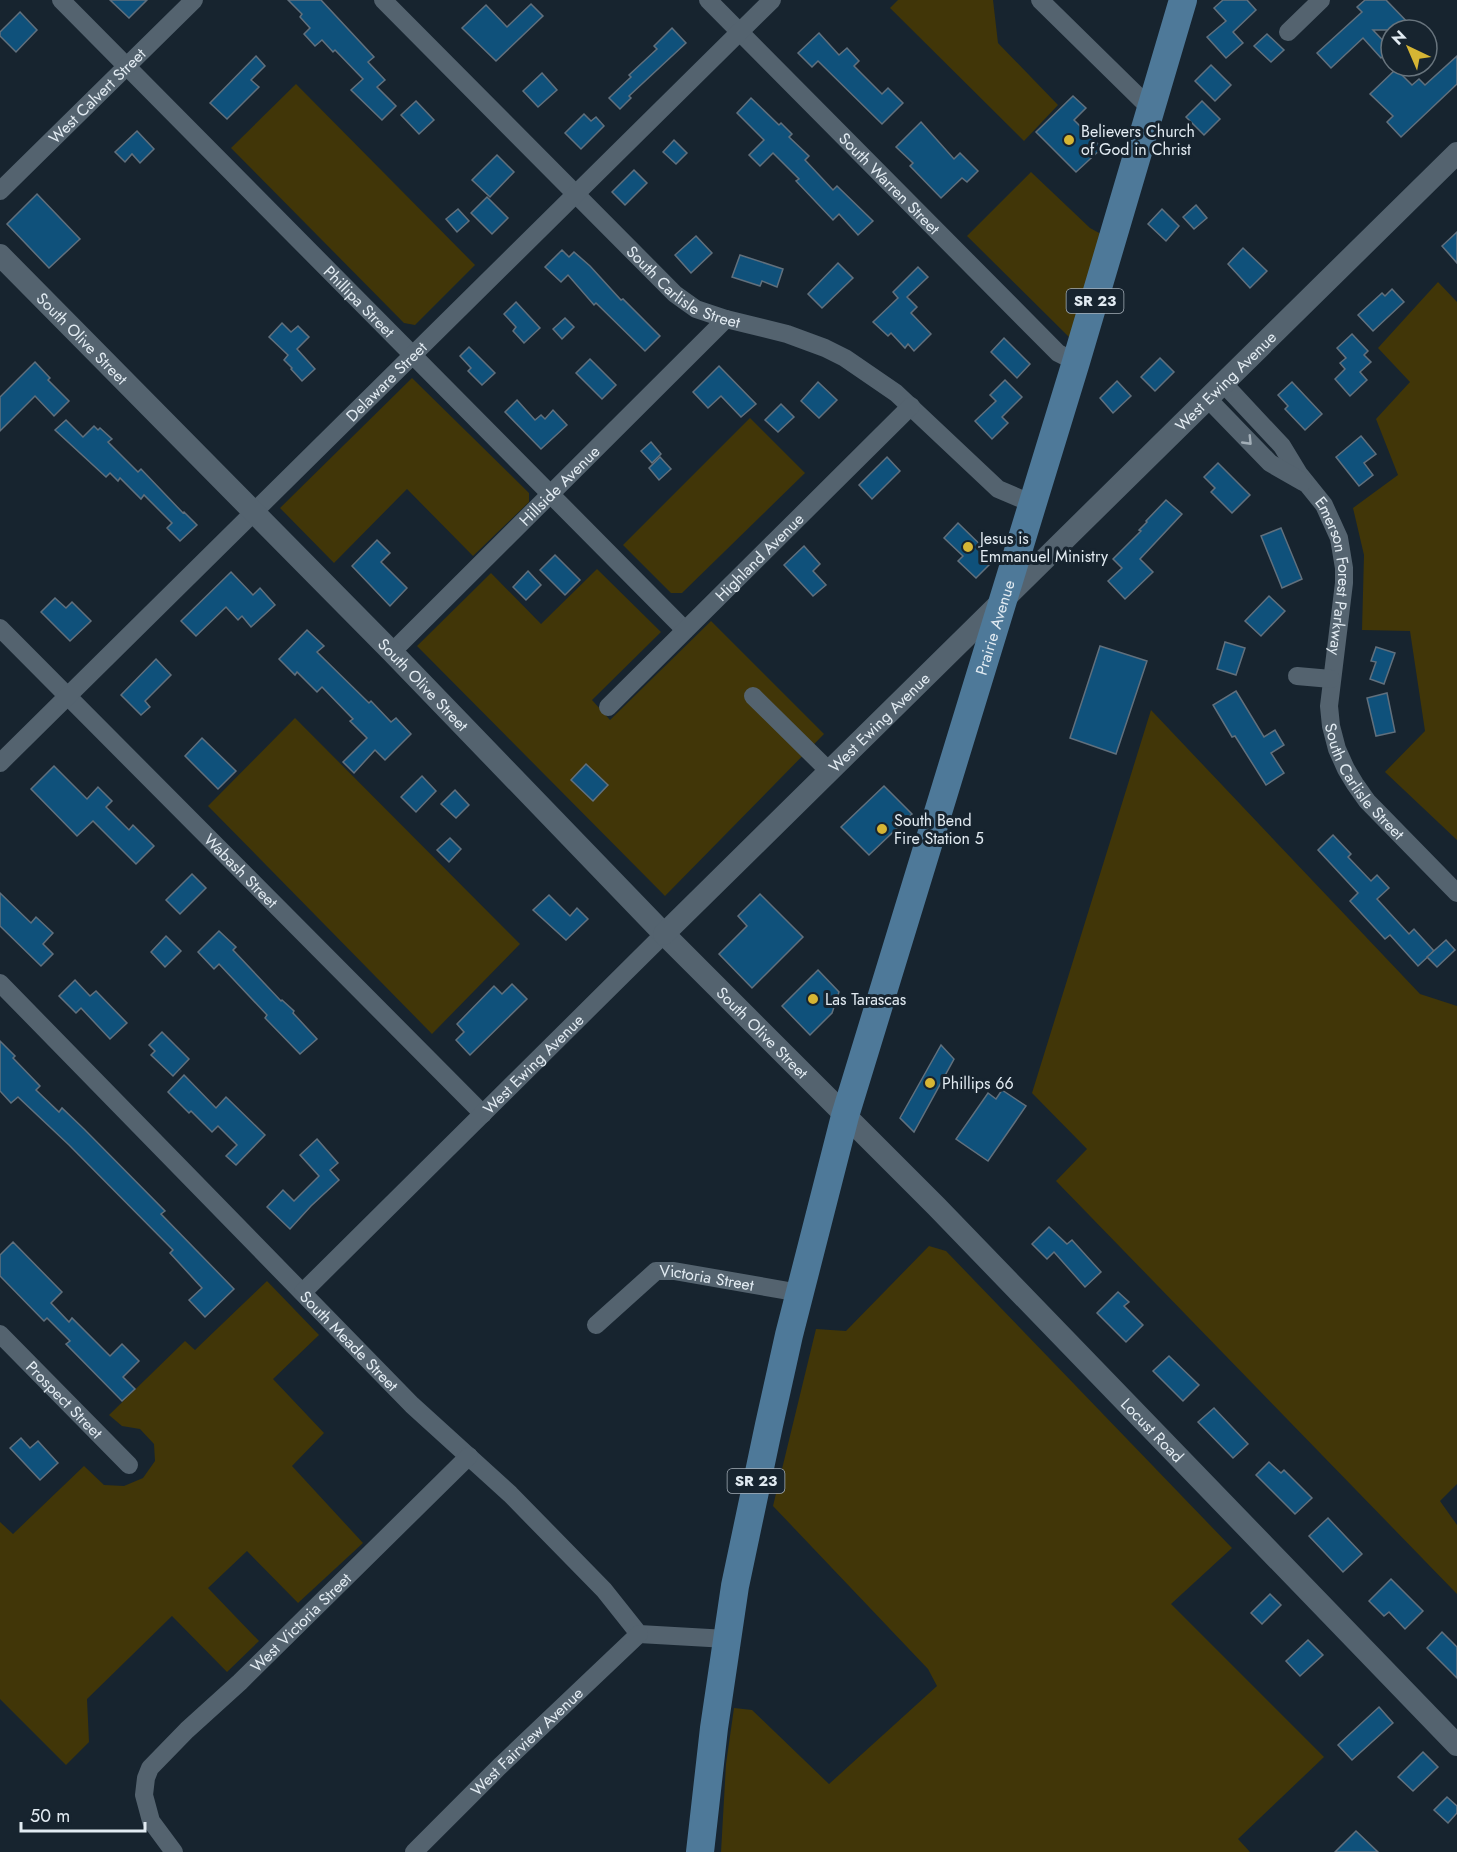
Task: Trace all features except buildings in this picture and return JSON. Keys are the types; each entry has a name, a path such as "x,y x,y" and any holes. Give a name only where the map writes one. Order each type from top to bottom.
{"main road":[{"name":"Prairie Avenue","path":"844,1116 1033,504 1183,0"},
{"name":"SR 23","path":"700,1852 727,1639 751,1506 844,1116"}],"street":[{"name":"Phillipa Street","path":"61,0 685,630"},
{"name":"West Calvert Street","path":"0,191 194,0"},
{"name":"South Carlisle Street","path":"383,0 675,294 696,309 787,334 825,348 872,375 911,406 998,489 1033,504"},
{"name":"South Warren Street","path":"708,0 1058,353 1076,362"},
{"name":"Delaware Street","path":"0,763 772,0"},
{"path":"1040,0 1152,110"},
{"path":"1288,32 1321,0"},
{"name":"West Ewing Avenue","path":"303,1292 1457,153"},
{"name":"South Olive Street","path":"0,255 255,512 664,934 844,1116"},
{"name":"Hillside Avenue","path":"392,652 726,319"},
{"name":"Emerson Forest Parkway","path":"1216,391 1282,446 1304,482 1324,505 1335,526 1343,560 1344,583 1331,679"},
{"name":"Highland Avenue","path":"608,707 911,406"},
{"name":"Wabash Street","path":"0,628 483,1113"},
{"path":"1297,676 1331,679"},
{"name":"South Carlisle Street","path":"1331,679 1329,706 1331,726 1346,770 1367,801 1457,893"},
{"path":"753,696 829,771"},
{"name":"South Meade Street","path":"0,983 412,1405 510,1494 604,1590 639,1634"},
{"name":"Locust Road","path":"844,1116 936,1206 1457,1745"},
{"name":"Victoria Street","path":"596,1325 656,1271 674,1271 800,1293"},
{"name":"Prospect Street","path":"0,1334 129,1465"},
{"name":"West Victoria Street","path":"174,1852 151,1821 144,1795 150,1768 469,1456"},
{"path":"639,1634 727,1639"},
{"name":"West Fairview Avenue","path":"414,1852 499,1767 639,1634"}],"shaded area":[{"path":"898,0 993,0 998,43 1058,105 1024,141 890,8"},
{"path":"296,84 475,265 415,325 404,323 231,148"},
{"path":"1031,172 1090,228 1101,234 1071,339 967,236"},
{"path":"1438,282 1457,302 1457,840 1385,772 1425,731 1410,631 1362,630 1364,555 1353,508 1398,475 1376,419 1410,382 1378,348"},
{"path":"412,378 529,493 529,502 473,556 407,489 334,563 280,508"},
{"path":"750,418 805,473 682,593 671,593 623,545"},
{"path":"597,569 661,632 592,700 610,720 711,621 824,734 665,896 417,646 491,573 541,624"},
{"path":"1151,710 1420,994 1457,1006 1457,1484 1440,1501 1457,1525 1457,1594 1056,1181 1087,1149 1032,1093"},
{"path":"295,718 520,944 432,1034 208,806"},
{"path":"929,1246 946,1251 1232,1548 1171,1604 1324,1757 1238,1839 1250,1852 721,1852 726,1764 734,1708 752,1710 829,1784 937,1686 928,1669 773,1506 816,1329 846,1331"},
{"path":"267,1281 319,1335 273,1379 324,1433 292,1466 363,1543 298,1603 247,1551 208,1588 259,1641 227,1672 172,1616 87,1699 89,1742 66,1765 0,1699 0,1522 13,1534 84,1466 104,1485 124,1486 143,1478 155,1461 154,1444 140,1429 122,1426 109,1415 185,1341 195,1350"}],"place":[{"name":"Believers Church of God in Christ","path":"1069,140"},
{"name":"Jesus is Emmanuel Ministry","path":"968,547"},
{"name":"South Bend Fire Station 5","path":"882,829"},
{"name":"Las Tarascas","path":"813,999"},
{"name":"Phillips 66","path":"930,1083"}]}
